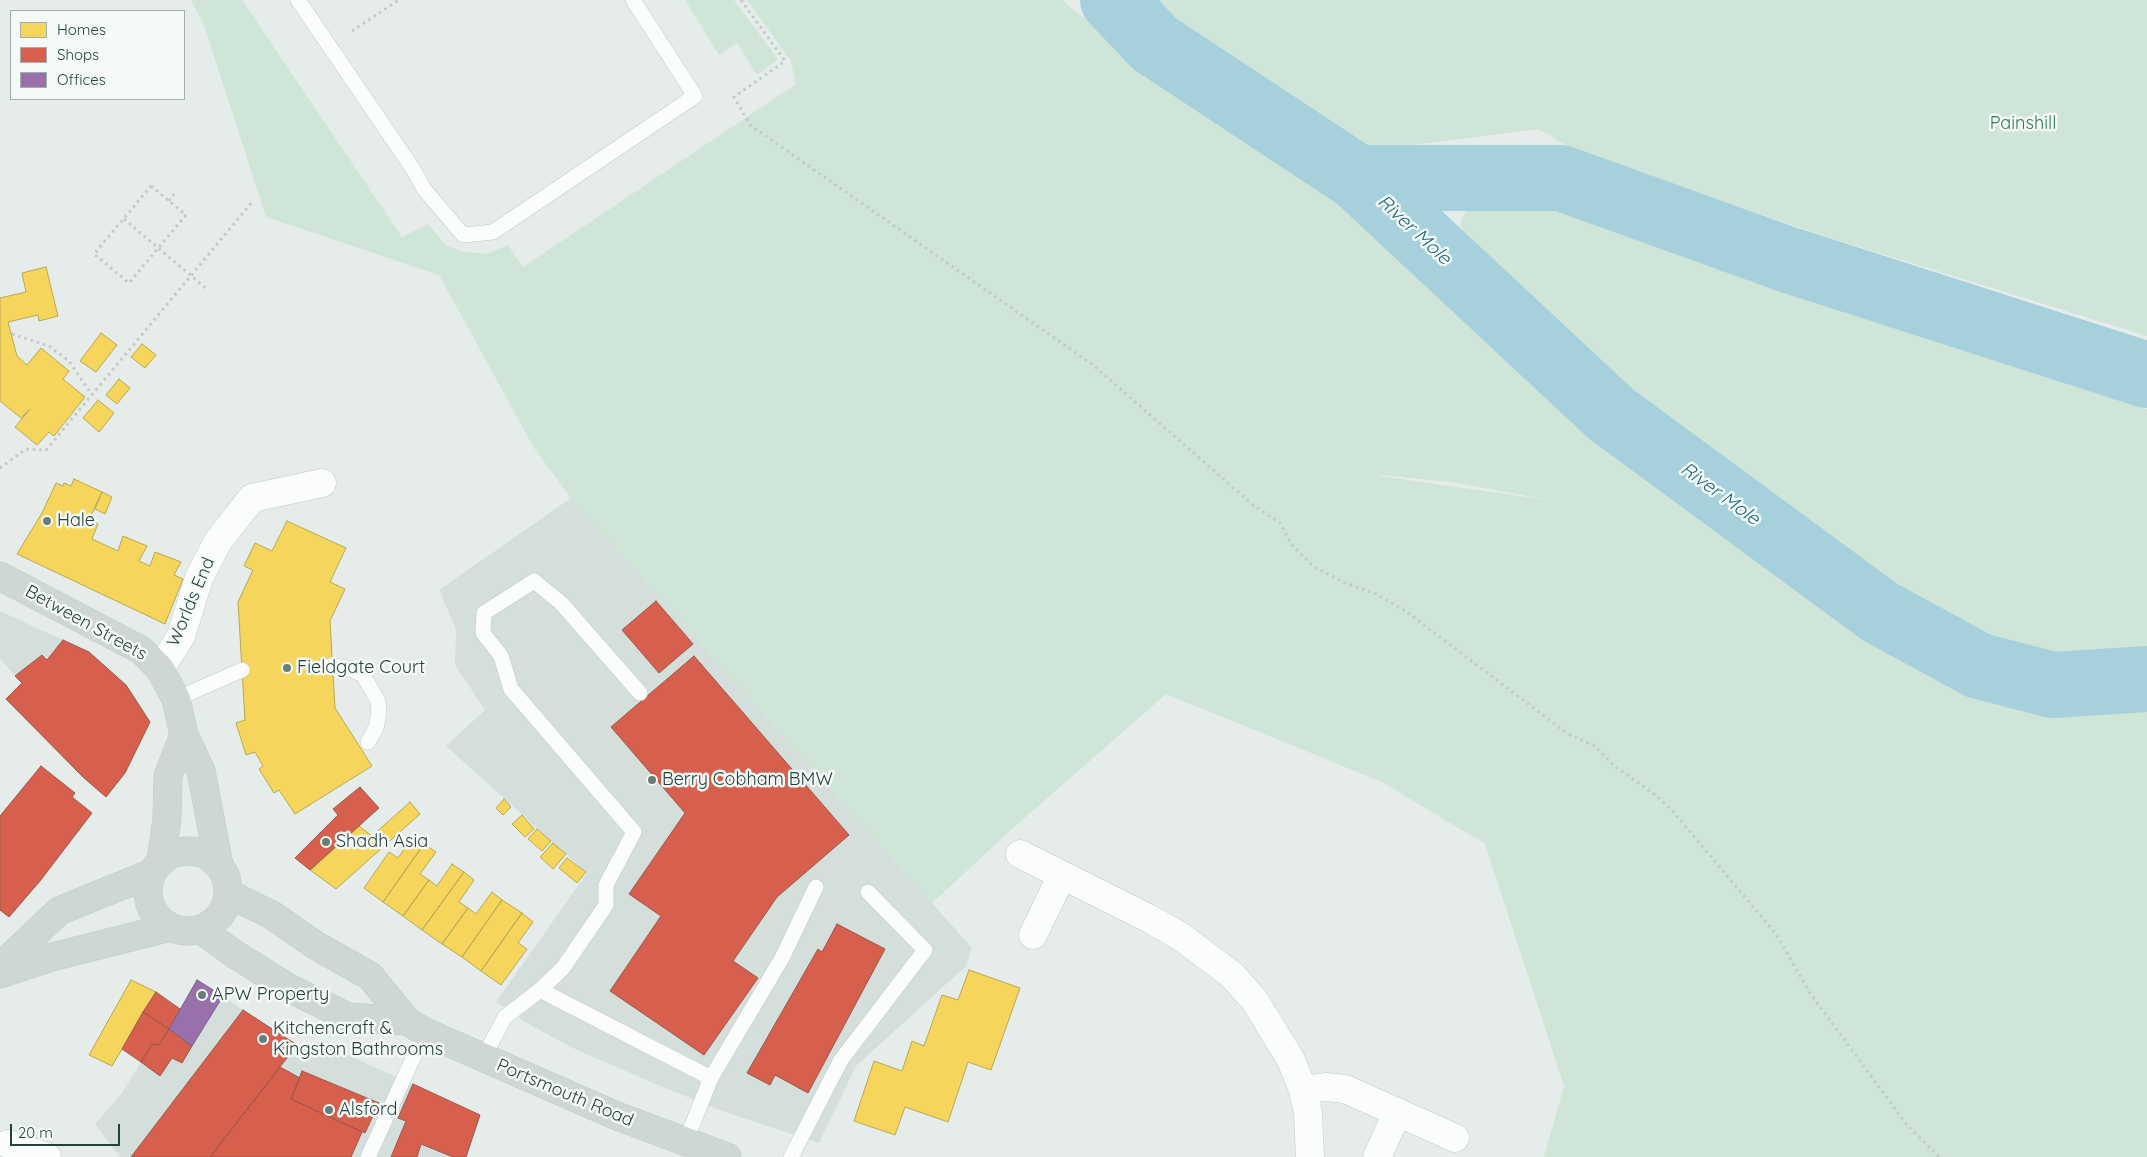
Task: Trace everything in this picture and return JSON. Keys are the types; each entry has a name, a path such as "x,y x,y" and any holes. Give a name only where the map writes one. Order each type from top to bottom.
{"main road":[{"name":"Between Streets","path":"0,576 141,650 160,669 176,699 184,735 200,771 219,865"},
{"path":"170,928 158,918 150,905 148,889 156,867 167,818 168,776 184,735"},
{"path":"0,967 60,911 156,867 175,853 191,851 206,855 219,865 226,878 229,894 225,909 215,921 201,930 186,931 170,928 52,957 0,974"},
{"name":"Portsmouth Road","path":"229,894 272,915 314,945 370,976 416,1027"},
{"name":"Portsmouth Road","path":"201,930 236,955 287,987 348,1017 416,1027 483,1058 684,1143 727,1157"}],"street":[{"name":"Worlds End","path":"160,669 181,636 199,578 218,541 252,498 322,483"},
{"path":"1020,854 1180,936 1232,975 1255,1001 1274,1029 1291,1060 1303,1090 1308,1113 1310,1157"},
{"path":"1033,935 1062,875"},
{"path":"1303,1090 1325,1087 1345,1089 1454,1138"},
{"path":"1377,1157 1397,1112"},
{"path":"5,1145 47,1157"}],"lane":[{"path":"298,0 413,169 424,189 462,235 493,232 695,96 633,0"},
{"path":"483,1058 505,1017 540,990 563,968 606,905 606,884 634,832 511,689 501,656 483,633 484,613 534,581 561,603 640,693"},
{"path":"332,665 351,669 364,676 378,701 379,714 376,728 368,742"},
{"path":"176,699 242,670"},
{"path":"684,1143 711,1078 782,958 816,887"},
{"path":"791,1157 841,1060 925,950 868,892"},
{"path":"540,990 711,1078"},
{"path":"368,1157 416,1027"}],"path":[{"path":"330,46 399,0"},
{"path":"741,0 785,61 734,97 750,125 1093,364 1253,505 1280,523 1292,545 1313,566 1346,583 1376,594 1404,610 1568,734 1594,746 1613,765 1654,794 1670,808 1776,934 1810,992 1855,1055 1907,1125 1939,1157"},
{"path":"151,186 186,215 129,283 94,254 124,219 151,186"},
{"path":"169,201 174,194"},
{"path":"0,468 26,449 46,450 253,201"},
{"path":"124,219 208,290"},
{"path":"12,334 49,346 69,361 92,395"}],"shaded area":[{"name":"Berry Cobham BMW","path":"571,498 972,948 966,966 856,1066 819,1143 722,1111 660,1086 573,1048 525,1022 496,1002 587,873 446,746 485,710 455,665 456,629 439,590"},
{"path":"0,611 89,652 126,685 150,722 125,773 106,797 84,778 6,699 22,683 0,659"},
{"path":"197,980 297,1045 319,1042 480,1115 466,1157 120,1157 95,1124 122,1093 152,1044 160,1044"}],"green space":[{"path":"191,0 242,0 402,237 428,224 446,245 460,251 486,254 508,245 523,267 796,84 791,61 747,0 1063,0 1068,6 1316,183 1513,346 1775,568 1977,691 2015,705 2147,697 2147,1157 1544,1157 1564,1086 1485,844 1382,782 1166,694 1013,828 932,903 571,498 534,448 439,275 266,217 204,25","holes":["1379,475 1451,482 1555,501"]},
{"path":"685,0 734,0 778,59 757,75 737,43 719,55"},
{"name":"Painshill","path":"1143,0 2147,0 2147,336 1824,236 1577,152 1539,129 1351,153 1160,24"},
{"path":"1493,203 1550,210 1681,240 2147,409 2147,661 2055,664 1971,640 1706,467 1576,354 1473,248 1460,225 1468,205"}],"building: Homes":[{"path":"46,267 58,316 39,321 38,315 8,322 17,356 27,365 41,348 69,371 63,379 85,397 54,436 49,432 37,445 15,427 30,409 21,418 0,401 0,298 26,292 22,273"},
{"path":"101,333 117,345 96,372 80,361"},
{"path":"142,344 156,355 145,368 131,357"},
{"path":"119,379 130,388 117,404 106,395"},
{"path":"98,400 114,413 99,432 83,418"},
{"path":"74,479 102,492 89,520 98,524 92,539 118,551 123,536 147,546 139,561 150,566 155,552 181,562 174,575 183,579 165,624 17,554 42,513 56,483 63,486 64,483 71,486"},
{"path":"102,492 112,497 105,514 95,509"},
{"name":"Fieldgate Court","path":"287,521 346,548 330,582 345,589 330,621 335,708 372,766 295,814 279,790 274,793 259,769 263,766 255,752 246,755 236,723 245,720 238,602 253,570 244,566 255,543 272,551"},
{"path":"504,799 511,807 503,815 496,808"},
{"path":"410,802 420,814 336,889 310,870 359,826 372,836"},
{"path":"522,815 534,829 525,837 512,824"},
{"path":"537,829 551,841 542,851 528,839"},
{"path":"413,836 424,844 383,902 364,888 389,852 398,858"},
{"path":"553,843 566,854 553,869 540,857"},
{"path":"424,844 436,852 420,874 429,880 403,916 383,902"},
{"path":"567,858 586,872 577,883 559,868"},
{"path":"452,864 464,872 422,930 403,916 429,880 437,886"},
{"path":"464,872 474,880 459,902 468,908 442,944 422,930"},
{"path":"492,892 502,900 462,957 442,944 468,908 476,914"},
{"path":"502,900 522,913 481,971 462,957"},
{"path":"522,913 533,922 518,943 527,949 501,985 481,971"},
{"path":"969,970 1020,988 991,1070 968,1062 948,1122 905,1107 895,1135 854,1121 874,1061 902,1071 912,1041 924,1046 942,995 958,1000"},
{"path":"131,980 156,992 112,1066 89,1055"}],"building: Shops":[{"path":"656,601 693,644 659,673 622,630"},
{"path":"63,640 89,652 126,685 150,722 125,773 106,797 84,778 6,699 22,683 15,676 42,655 47,660"},
{"path":"694,656 849,835 777,897 733,961 758,978 704,1055 610,991 661,916 629,894 685,813 611,727"},
{"path":"41,766 75,793 72,797 92,813 40,881 9,917 0,910 0,816"},
{"name":"Shadh Asia","path":"360,787 379,808 310,870 295,858 338,815 333,809"},
{"path":"837,924 885,949 808,1093 775,1075 770,1085 747,1073 818,949 822,952"},
{"path":"156,992 180,1009 169,1029 143,1012"},
{"path":"243,1010 297,1045 210,1157 131,1157"},
{"path":"143,1012 169,1029 159,1045 152,1044 141,1062 122,1049"},
{"path":"169,1029 192,1046 182,1063 172,1058 160,1076 141,1062 152,1044 159,1045"},
{"path":"280,1067 300,1078 291,1099 362,1132 351,1157 210,1157"},
{"path":"302,1071 379,1103 365,1133 291,1099"},
{"path":"413,1084 480,1115 466,1157 453,1157 421,1144 417,1157 391,1157 406,1121 398,1118"}],"building: Offices":[{"path":"197,980 223,996 192,1046 169,1029"}],"waterway":[{"name":"River Mole","path":"1113,0 1155,44 1358,178 1611,414 1880,612 1979,666 2053,685 2147,679"},
{"name":"River Mole","path":"1358,178 1561,178 1786,259 2147,375"}],"place":[{"name":"Hale","path":"47,521"},
{"name":"Fieldgate Court","path":"287,668"},
{"name":"Berry Cobham BMW","path":"652,780"},
{"name":"Shadh Asia","path":"326,842"},
{"name":"APW Property","path":"202,995"},
{"name":"Kitchencraft & Kingston Bathrooms","path":"263,1039"},
{"name":"Alsford","path":"329,1110"}]}
